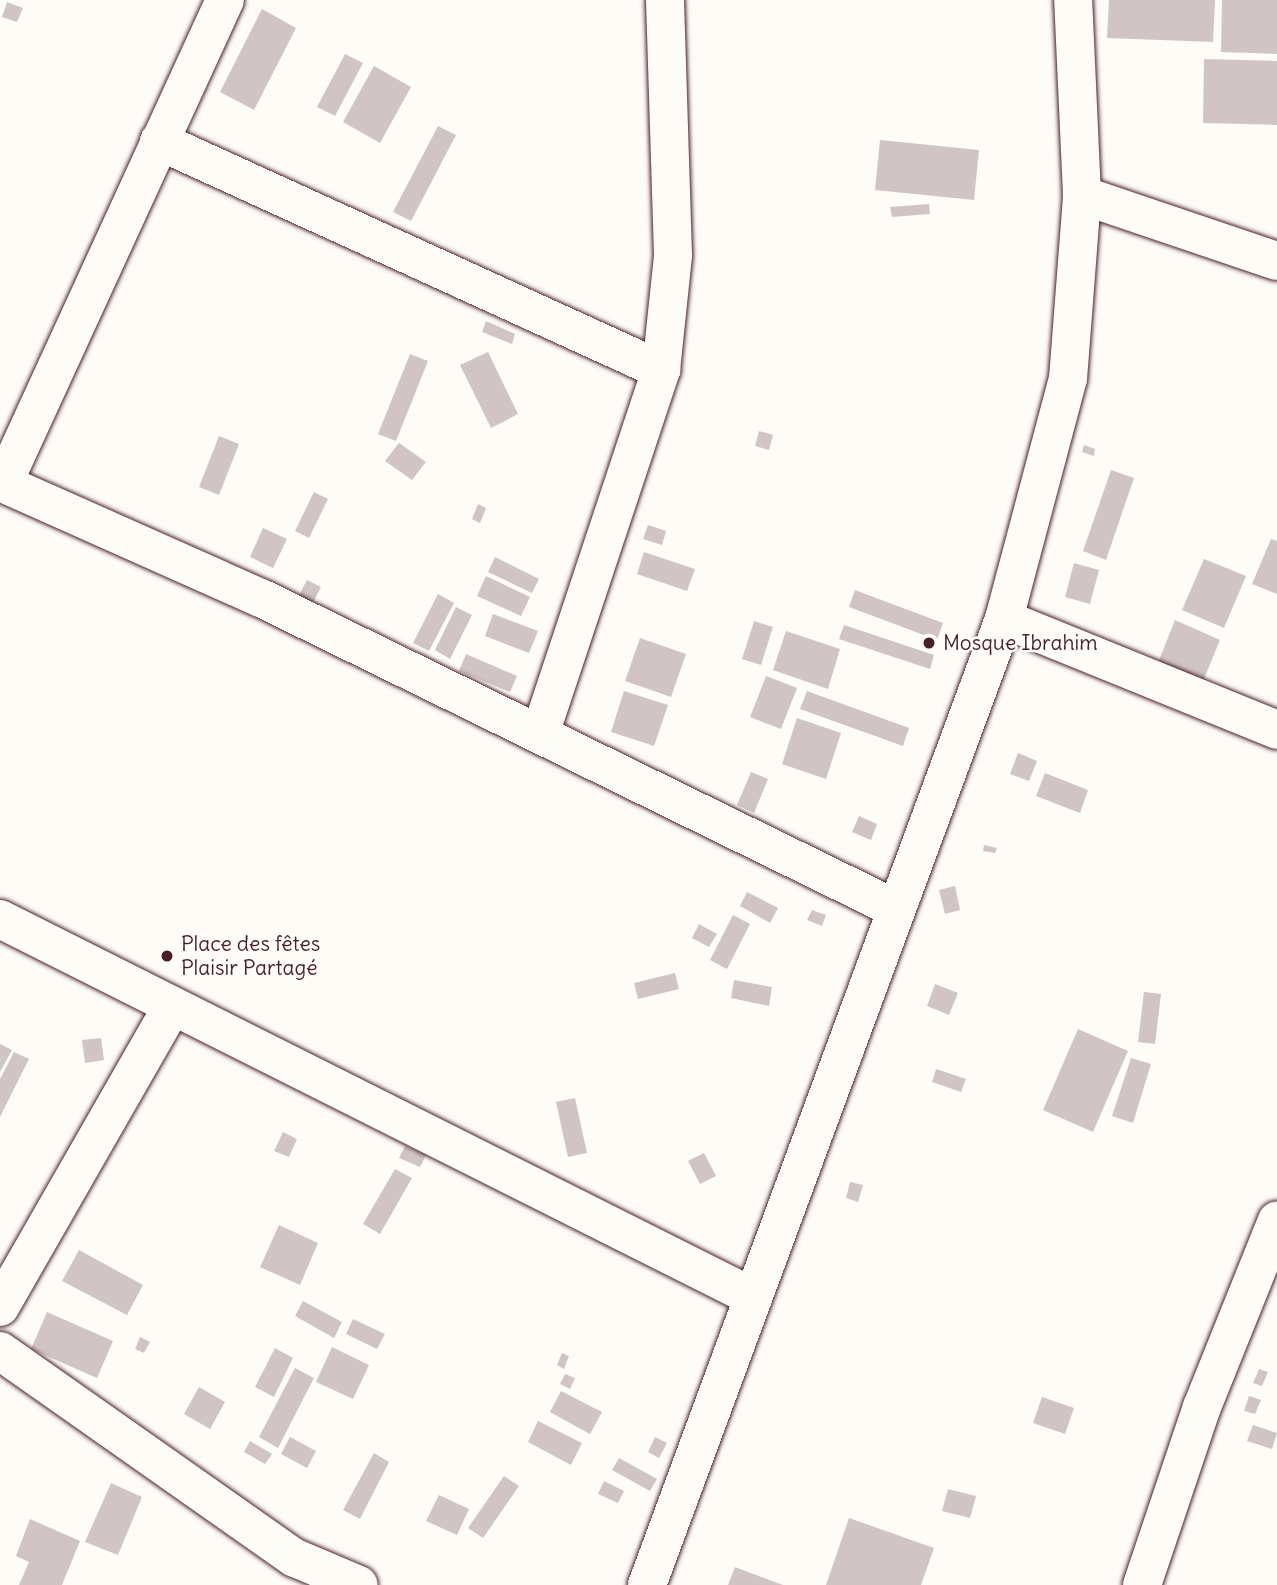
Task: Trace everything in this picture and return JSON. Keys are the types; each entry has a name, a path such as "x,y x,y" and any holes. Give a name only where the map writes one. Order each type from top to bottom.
{"street":[{"path":"225,0 1,483 261,597 896,909"},
{"path":"540,734 661,370 673,255 665,0"},
{"path":"647,1585 1004,619 1068,379 1082,195 1073,0"},
{"path":"159,141 661,370"},
{"path":"1082,195 1277,261"},
{"path":"1004,619 1277,730"},
{"path":"0,919 753,1297"},
{"path":"0,1307 171,1007"},
{"path":"1142,1585 1202,1407 1277,1220"},
{"path":"0,1351 288,1571 359,1585"}],"building":[{"path":"1109,0 1215,0 1213,42 1107,38"},
{"path":"1222,0 1277,0 1277,54 1221,52"},
{"path":"7,2 23,8 17,22 2,17"},
{"path":"262,9 296,28 254,110 220,92"},
{"path":"345,54 363,63 335,116 317,107"},
{"path":"1204,59 1277,61 1277,125 1203,123"},
{"path":"374,66 411,87 380,143 343,122"},
{"path":"438,126 456,135 411,221 393,212"},
{"path":"880,140 979,150 974,200 875,190"},
{"path":"929,204 930,214 892,217 890,207"},
{"path":"486,321 515,334 512,344 482,332"},
{"path":"488,352 518,414 491,428 460,365"},
{"path":"410,354 428,361 396,441 378,434"},
{"path":"759,431 773,435 769,450 755,446"},
{"path":"219,436 239,444 219,495 199,487"},
{"path":"399,443 426,462 412,480 385,461"},
{"path":"1084,445 1095,449 1094,456 1082,452"},
{"path":"1111,470 1134,478 1106,560 1083,551"},
{"path":"314,492 328,499 309,538 295,531"},
{"path":"478,504 486,508 480,523 472,519"},
{"path":"648,525 666,531 662,545 643,539"},
{"path":"263,528 287,539 273,568 250,557"},
{"path":"1271,539 1277,541 1277,594 1252,584"},
{"path":"644,552 695,569 687,591 637,574"},
{"path":"495,557 539,579 532,593 488,572"},
{"path":"1204,559 1246,576 1224,628 1182,610"},
{"path":"1074,563 1099,570 1090,604 1065,597"},
{"path":"486,576 530,597 521,616 477,596"},
{"path":"307,580 321,587 310,609 296,601"},
{"path":"855,590 943,623 937,640 849,607"},
{"path":"438,594 454,603 429,651 413,643"},
{"path":"456,607 472,615 450,659 435,650"},
{"path":"493,614 538,631 529,653 485,636"},
{"path":"1175,620 1220,640 1199,691 1154,673"},
{"path":"754,621 773,627 761,665 742,659"},
{"path":"844,625 934,655 930,669 839,639"},
{"path":"786,631 840,649 828,689 773,670"},
{"path":"640,638 686,654 671,697 625,681"},
{"path":"466,654 517,676 510,692 459,671"},
{"path":"766,676 797,688 781,729 750,717"},
{"path":"624,691 668,705 654,746 611,732"},
{"path":"807,691 909,728 903,746 800,709"},
{"path":"797,718 841,733 826,779 782,764"},
{"path":"1018,753 1037,761 1029,781 1010,774"},
{"path":"751,772 768,779 754,813 737,805"},
{"path":"1045,773 1088,790 1080,813 1036,796"},
{"path":"859,816 877,824 871,840 852,832"},
{"path":"984,845 997,848 995,853 983,851"},
{"path":"955,886 960,910 945,914 939,890"},
{"path":"747,892 778,908 770,923 740,906"},
{"path":"812,910 826,915 822,926 807,920"},
{"path":"733,915 750,924 727,969 710,960"},
{"path":"699,924 717,934 709,947 692,938"},
{"path":"675,973 679,989 638,999 634,983"},
{"path":"734,980 772,987 769,1006 731,998"},
{"path":"935,984 958,993 949,1015 927,1006"},
{"path":"1144,992 1161,994 1155,1044 1138,1042"},
{"path":"1078,1029 1128,1051 1093,1132 1043,1110"},
{"path":"101,1038 104,1060 85,1063 82,1040"},
{"path":"0,1044 12,1050 0,1072"},
{"path":"14,1052 29,1059 0,1117 0,1079"},
{"path":"1131,1058 1151,1064 1133,1123 1112,1116"},
{"path":"936,1069 966,1079 961,1092 932,1082"},
{"path":"575,1098 587,1153 568,1157 556,1102"},
{"path":"283,1132 297,1139 289,1157 274,1151"},
{"path":"405,1146 426,1155 420,1167 399,1158"},
{"path":"704,1153 716,1176 700,1184 688,1161"},
{"path":"395,1169 412,1178 380,1234 363,1224"},
{"path":"850,1182 863,1185 858,1202 846,1198"},
{"path":"279,1225 318,1243 300,1285 260,1267"},
{"path":"79,1250 143,1285 127,1315 62,1281"},
{"path":"303,1301 342,1322 334,1338 295,1316"},
{"path":"47,1312 113,1341 97,1378 31,1349"},
{"path":"353,1319 385,1334 377,1349 346,1334"},
{"path":"140,1337 150,1342 144,1353 135,1349"},
{"path":"332,1347 369,1365 353,1399 316,1382"},
{"path":"275,1348 293,1358 274,1397 255,1387"},
{"path":"562,1353 569,1356 564,1369 557,1365"},
{"path":"295,1368 314,1378 278,1448 259,1437"},
{"path":"1259,1369 1268,1372 1262,1386 1253,1383"},
{"path":"565,1374 575,1378 570,1389 560,1384"},
{"path":"199,1387 225,1402 210,1429 184,1414"},
{"path":"561,1391 602,1412 590,1434 550,1412"},
{"path":"1249,1396 1261,1400 1255,1414 1244,1411"},
{"path":"1042,1397 1074,1408 1065,1434 1033,1423"},
{"path":"538,1421 582,1443 571,1465 528,1442"},
{"path":"1253,1425 1277,1433 1272,1449 1247,1441"},
{"path":"290,1437 316,1451 307,1468 281,1454"},
{"path":"655,1437 667,1443 659,1458 648,1452"},
{"path":"250,1441 272,1454 265,1464 244,1452"},
{"path":"374,1453 389,1462 360,1519 343,1510"},
{"path":"619,1458 657,1479 650,1491 612,1470"},
{"path":"504,1476 519,1486 483,1538 468,1528"},
{"path":"604,1481 624,1491 618,1503 598,1494"},
{"path":"111,1483 142,1497 118,1555 85,1542"},
{"path":"948,1489 976,1496 970,1518 942,1511"},
{"path":"439,1495 469,1509 457,1535 426,1521"},
{"path":"849,1518 934,1548 921,1585 826,1585"},
{"path":"30,1519 80,1541 62,1585 19,1585 29,1562 16,1556"},
{"path":"735,1567 783,1585 728,1585"}],"place":[{"name":"Mosque Ibrahim","path":"929,643"},
{"name":"Place des fêtes Plaisir Partagé","path":"167,956"}]}
